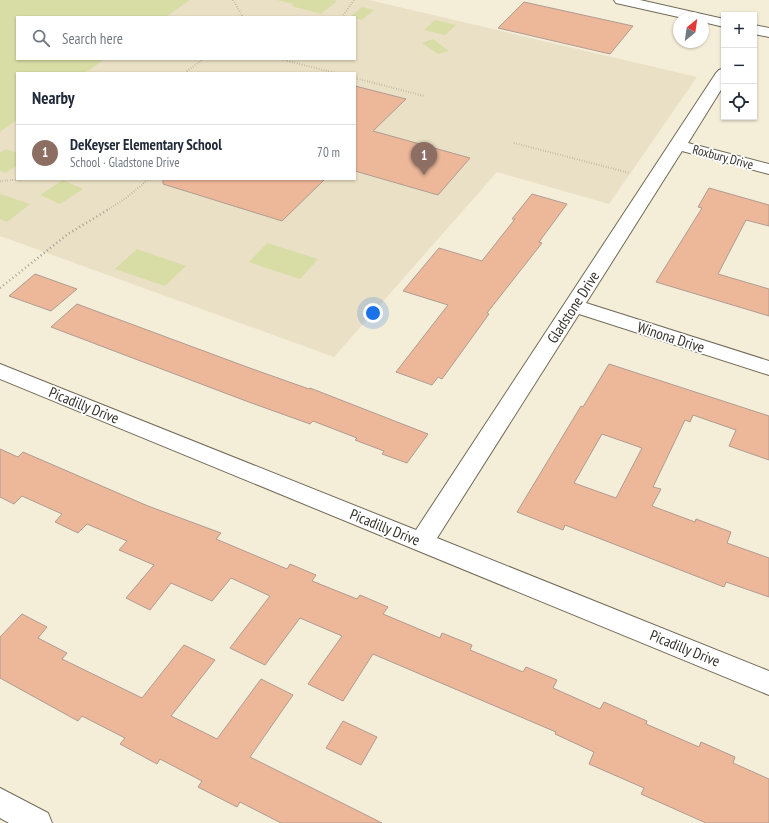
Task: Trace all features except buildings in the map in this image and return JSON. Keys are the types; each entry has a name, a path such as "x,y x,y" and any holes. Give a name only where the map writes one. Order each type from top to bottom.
{"street":[{"path":"621,0 676,12"},
{"path":"709,19 721,22"},
{"path":"757,31 769,33"},
{"name":"Gladstone Drive","path":"421,542 721,78"},
{"name":"Roxbury Drive","path":"677,145 769,170"},
{"name":"Winona Drive","path":"574,306 769,368"},
{"name":"Picadilly Drive","path":"0,371 769,683"},
{"path":"0,802 37,823"}],"path":[{"path":"233,0 242,16"},
{"path":"343,16 354,0"},
{"path":"186,72 202,60"},
{"path":"286,60 330,72"},
{"path":"356,78 424,96"},
{"path":"514,142 630,173"},
{"path":"0,181 16,180"},
{"path":"0,288 68,234 126,198 148,180"}],"shaded area":[{"path":"190,0 369,0 697,77 609,204 497,172 334,357 0,236 0,132 16,121 16,180 356,180 356,72 86,72 104,60 356,60 356,16 167,16"}],"green space":[{"path":"0,0 190,0 167,16 16,16 16,60 104,60 86,72 16,72 16,121 0,132"},
{"path":"277,0 337,1 321,14 291,6 294,4"},
{"path":"362,7 374,10 362,20 356,18 356,16 351,16"},
{"path":"435,20 456,25 445,35 424,30"},
{"path":"433,39 449,51 438,54 422,43"},
{"path":"6,149 16,153 16,167 5,173 0,171 0,153"},
{"path":"63,180 83,189 60,204 40,195"},
{"path":"0,194 30,204 7,222 0,219"},
{"path":"267,243 318,259 300,279 249,262"},
{"path":"137,249 186,266 165,286 115,269"}],"place":[{"name":"DeKeyser Elementary School","path":"424,175"}]}
